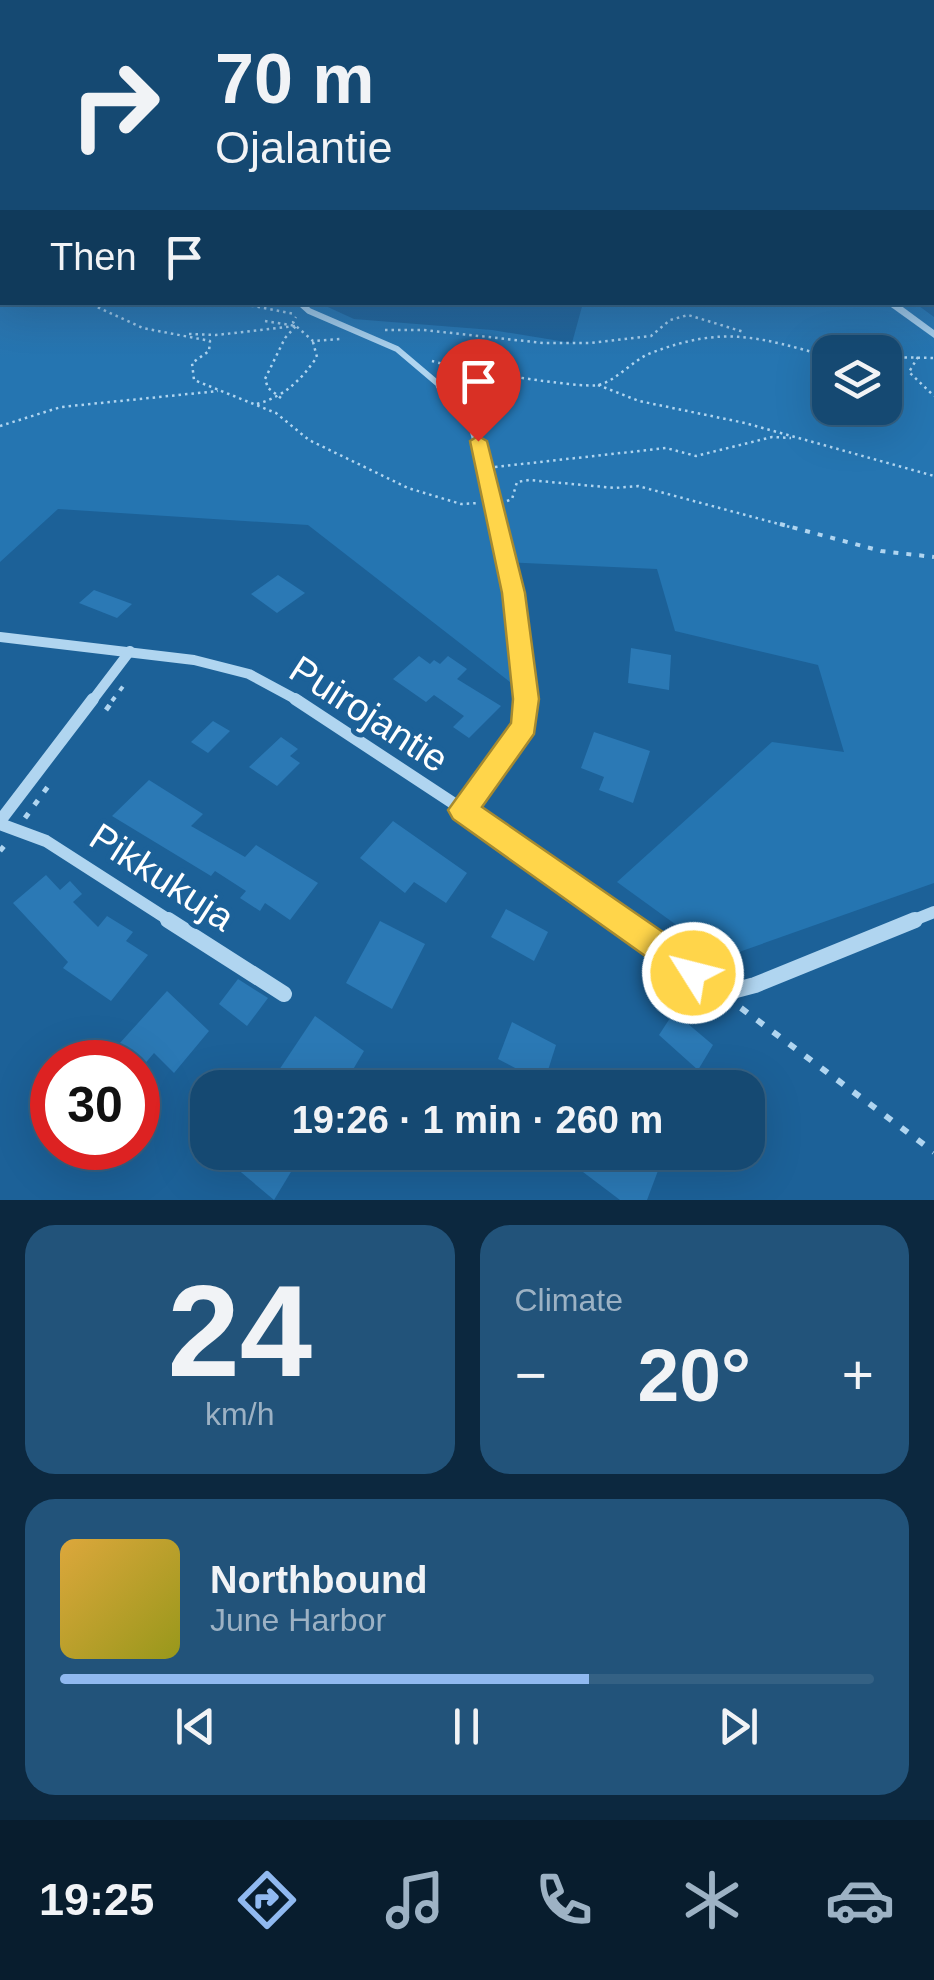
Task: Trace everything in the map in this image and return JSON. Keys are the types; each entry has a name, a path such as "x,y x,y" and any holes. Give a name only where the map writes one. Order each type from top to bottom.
{"street":[{"path":"305,305 411,360 468,410 514,593 526,699 524,726 463,810"},
{"path":"893,305 934,335"},
{"name":"Puirojantie","path":"0,637 194,660 248,674 299,701 463,810 722,994"},
{"path":"0,822 130,651"},
{"name":"Pikkukuja","path":"0,822 46,840 284,994"},
{"path":"722,994 755,986 934,912"}],"path":[{"path":"93,305 143,328 180,333 216,335 296,326"},
{"path":"247,305 299,315"},
{"path":"312,342 424,330 543,343 591,343 651,336 670,320 688,315 812,351"},
{"path":"258,404 280,398 304,376 317,357 312,342 296,326 265,322"},
{"path":"280,398 268,388 265,378 274,366 283,336 296,326"},
{"path":"180,333 210,341 209,351 192,363 194,380 276,413 309,440 408,488 461,504 493,504 512,499 517,482 529,480 638,486 665,490 747,517 866,547 934,557"},
{"path":"598,385 649,354 720,334 753,336"},
{"path":"902,357 934,358"},
{"path":"918,357 910,372 934,396"},
{"path":"411,360 598,385 639,401 800,438 934,476"},
{"path":"0,426 61,407 223,390"},
{"path":"485,469 666,448 696,456 772,437 800,438"},
{"path":"722,994 934,1152"}],"shaded area":[{"path":"0,305 323,305 354,319 492,330 572,343 582,305 918,305 934,317 934,883 722,958 617,882 772,742 844,752 818,665 675,631 657,569 500,562 515,686 308,525 58,509 0,562"}],"building":[{"path":"278,575 305,593 277,613 251,594"},
{"path":"94,590 132,604 117,618 79,603"},
{"path":"631,648 671,655 669,690 628,683"},
{"path":"419,656 430,664 434,660 440,664 448,656 467,669 457,679 501,706 469,738 453,727 464,716 434,695 426,702 393,679"},
{"path":"213,721 230,731 208,753 191,742"},
{"path":"594,732 650,751 633,803 599,790 604,777 581,768"},
{"path":"281,737 298,749 290,756 300,763 277,786 249,767"},
{"path":"149,780 203,814 191,826 245,857 256,845 318,883 290,920 265,903 260,911 240,898 246,891 215,871 211,876 112,816"},
{"path":"393,821 467,873 446,903 414,882 405,893 360,858"},
{"path":"46,875 60,890 70,881 82,894 73,902 98,927 107,916 133,932 126,941 148,955 111,1001 63,968 68,962 13,903"},
{"path":"506,909 548,932 534,961 491,937"},
{"path":"380,921 425,944 392,1009 346,983"},
{"path":"238,979 268,998 247,1026 219,1004"},
{"path":"167,991 209,1031 174,1073 160,1059 160,1040 123,1040"},
{"path":"674,1012 713,1045 698,1070 659,1035"},
{"path":"315,1016 364,1051 353,1070 279,1070"},
{"path":"512,1022 556,1045 548,1070 519,1070 498,1059"},
{"path":"238,1170 292,1170 274,1200"},
{"path":"580,1170 658,1170 647,1200 620,1200"}],"route":[{"path":"478,441 514,593 526,699 524,726 463,810 693,973"}]}
